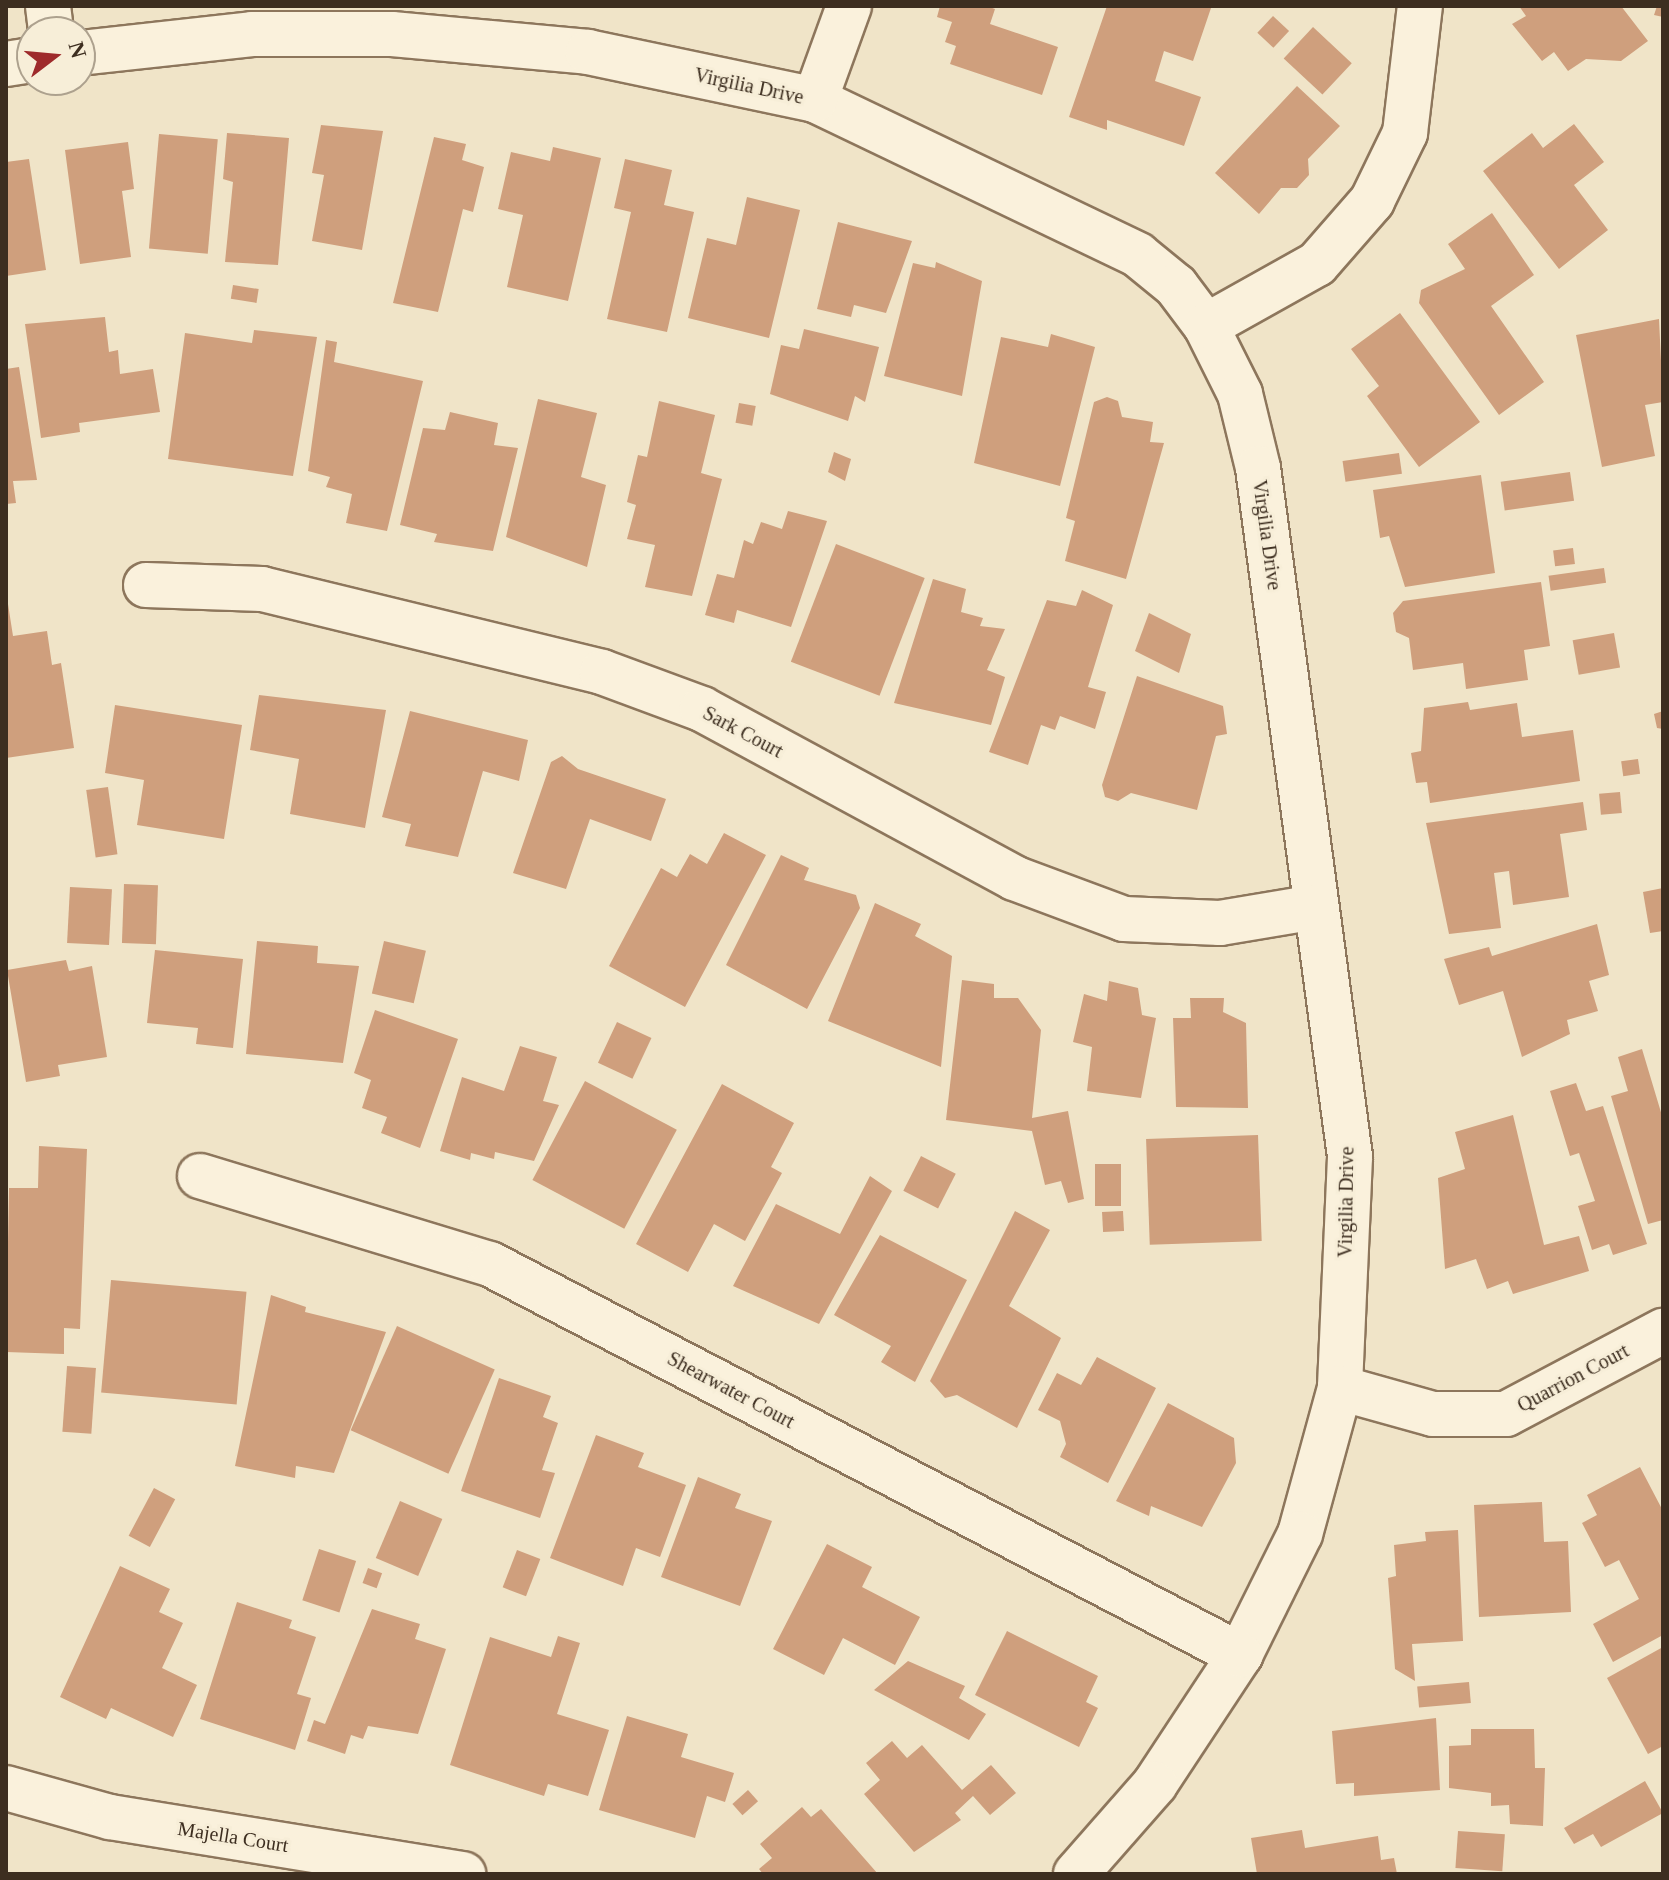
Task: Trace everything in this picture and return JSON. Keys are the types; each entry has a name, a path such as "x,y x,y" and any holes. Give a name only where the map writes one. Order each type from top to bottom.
{"street":[{"path":"815,100 849,6"},
{"path":"1206,326 1317,264 1372,201 1405,133 1420,6"},
{"name":"Virgilia Drive","path":"96,51 393,20 588,52 815,100 1138,255 1176,286 1206,326 1240,394 1258,468 1350,1157 1340,1388 1300,1534 1240,1655 1155,1784 1076,1874"},
{"name":"Sark Court","path":"146,585 262,589 602,672 702,709 1014,878 1124,919 1220,923 1316,907"},
{"name":"Shearwater Court","path":"200,1176 490,1264 1240,1655"},
{"name":"Quarrion Court","path":"1340,1388 1433,1414 1506,1414 1659,1343"},
{"name":"Majella Court","path":"6,1788 110,1817 463,1874"}],"building":[{"path":"940,6 987,6 995,9 990,24 1058,47 1042,95 950,64 956,46 945,42 952,22 937,17"},
{"path":"1107,6 1211,8 1193,61 1164,51 1155,81 1201,97 1184,146 1107,120 1107,130 1069,117"},
{"path":"1519,6 1621,6 1648,41 1621,61 1586,59 1568,71 1554,52 1542,61 1512,24 1526,16"},
{"path":"1657,6 1663,6 1663,17 1654,15"},
{"path":"1273,16 1289,31 1273,48 1257,33"},
{"path":"1313,27 1352,63 1322,95 1284,58"},
{"path":"1297,86 1340,126 1308,159 1309,175 1297,188 1281,188 1259,214 1215,173"},
{"path":"1574,124 1604,162 1574,185 1608,230 1559,269 1483,171 1532,133 1543,148"},
{"path":"321,125 383,131 362,250 312,241 324,175 312,173"},
{"path":"227,133 289,138 278,265 225,262 233,182 223,179"},
{"path":"159,134 218,139 208,254 149,249"},
{"path":"434,137 466,144 462,160 484,167 473,212 463,209 438,312 393,303"},
{"path":"128,142 134,189 122,191 131,257 80,264 65,150"},
{"path":"553,147 601,158 568,301 507,287 523,215 498,209 511,152 550,161"},
{"path":"29,159 46,270 6,276 6,162"},
{"path":"625,159 672,170 664,205 694,212 667,332 607,319 631,212 614,208"},
{"path":"747,197 800,210 769,338 688,318 707,238 736,245"},
{"path":"1492,213 1534,275 1491,306 1544,382 1499,415 1419,303 1421,290 1465,269 1448,244"},
{"path":"838,222 912,241 886,313 854,305 851,317 817,309"},
{"path":"936,262 982,281 962,396 884,376 913,263 935,268"},
{"path":"233,285 259,289 256,303 231,299"},
{"path":"1400,313 1480,422 1419,467 1367,396 1379,386 1351,349"},
{"path":"105,317 109,352 118,350 120,374 153,369 160,412 79,423 80,432 41,438 25,324"},
{"path":"1659,319 1663,402 1645,405 1655,456 1602,467 1576,335"},
{"path":"804,329 879,347 865,402 855,396 848,421 770,394 781,345 799,349"},
{"path":"254,330 317,337 293,476 168,459 185,333 252,343"},
{"path":"1051,334 1095,347 1060,486 974,463 1001,337 1048,347"},
{"path":"326,340 337,342 334,362 423,381 387,531 346,523 352,494 326,487 330,477 308,471"},
{"path":"19,367 37,480 13,481 16,503 6,504 6,369"},
{"path":"1107,397 1118,401 1122,417 1153,422 1150,442 1164,443 1126,579 1065,561 1075,521 1066,518 1094,402"},
{"path":"538,399 597,413 581,477 606,485 587,567 506,537"},
{"path":"659,401 715,415 701,473 722,479 692,596 645,587 655,545 627,539 636,505 627,502 638,455 647,457"},
{"path":"739,403 756,406 752,426 736,423"},
{"path":"450,412 498,423 494,445 518,448 493,551 434,542 437,534 400,525 423,428 445,430"},
{"path":"834,452 851,459 845,481 828,472"},
{"path":"1399,453 1402,474 1345,482 1343,461"},
{"path":"1570,472 1574,501 1505,510 1501,482"},
{"path":"1481,475 1495,573 1405,587 1389,536 1380,538 1373,490"},
{"path":"788,511 827,521 791,627 737,610 734,623 705,615 717,574 734,578 744,540 753,544 761,522 782,529"},
{"path":"836,544 925,578 880,696 791,662"},
{"path":"1573,548 1575,564 1555,566 1553,550"},
{"path":"1604,568 1606,583 1551,591 1549,576"},
{"path":"933,579 966,589 961,612 983,618 980,626 1005,629 987,670 1005,677 991,725 894,703"},
{"path":"1541,582 1550,646 1524,650 1528,680 1466,689 1463,663 1413,670 1409,638 1396,632 1393,613 1403,601"},
{"path":"1082,590 1113,605 1088,687 1106,692 1095,729 1060,716 1055,730 1041,725 1028,765 989,752 1047,600 1076,606"},
{"path":"8,604 13,636 47,631 52,665 61,663 74,748 6,758"},
{"path":"1149,613 1191,634 1179,673 1135,651"},
{"path":"1614,633 1620,667 1579,675 1573,640"},
{"path":"1137,676 1223,706 1227,734 1216,736 1197,810 1131,793 1118,801 1105,797 1102,785"},
{"path":"259,695 386,710 365,828 290,814 299,759 250,750"},
{"path":"1468,702 1470,710 1517,703 1522,737 1573,730 1580,781 1430,803 1427,782 1416,783 1411,753 1421,751 1424,708"},
{"path":"115,705 242,725 224,839 137,825 144,780 105,773"},
{"path":"410,711 528,740 519,781 483,771 458,857 405,846 411,824 382,817"},
{"path":"1663,711 1663,729 1657,728 1654,714"},
{"path":"562,756 578,769 666,799 651,841 590,819 566,889 513,873 551,762"},
{"path":"1638,759 1640,774 1623,776 1621,761"},
{"path":"108,787 117,854 96,857 86,790"},
{"path":"1620,792 1622,813 1601,815 1599,794"},
{"path":"1583,802 1587,830 1560,834 1569,897 1513,905 1509,871 1494,873 1501,928 1449,934 1426,823"},
{"path":"724,833 766,855 685,1007 609,966 661,868 677,877 690,854 707,864"},
{"path":"781,855 809,868 804,880 856,895 860,908 807,1009 726,965"},
{"path":"124,884 158,885 156,944 122,943"},
{"path":"70,887 112,889 109,945 67,943"},
{"path":"1663,888 1663,931 1650,933 1643,892"},
{"path":"875,903 921,924 915,936 952,956 941,1067 828,1021"},
{"path":"1597,924 1609,975 1589,981 1598,1011 1567,1020 1570,1034 1522,1057 1503,991 1459,1005 1444,959 1489,947 1492,956"},
{"path":"257,941 318,946 317,963 359,966 343,1063 246,1054"},
{"path":"384,941 426,951 414,1003 372,994"},
{"path":"155,950 243,959 233,1048 196,1044 198,1028 147,1023"},
{"path":"66,960 69,971 92,966 107,1057 58,1065 60,1076 26,1082 7,970"},
{"path":"962,980 994,984 994,998 1018,998 1041,1030 1032,1118 1068,1111 1084,1199 1068,1203 1061,1181 1045,1185 1032,1131 946,1120"},
{"path":"1109,981 1138,988 1142,1015 1156,1018 1141,1098 1087,1091 1092,1047 1073,1042 1084,994 1107,1001"},
{"path":"1190,998 1224,998 1223,1012 1246,1023 1248,1108 1176,1107 1173,1018 1191,1018"},
{"path":"375,1010 458,1039 420,1148 381,1133 387,1117 362,1108 371,1080 354,1073"},
{"path":"617,1022 651,1038 632,1079 598,1063"},
{"path":"520,1046 557,1057 543,1101 559,1105 534,1161 495,1152 494,1159 471,1153 470,1160 440,1151 462,1077 504,1091"},
{"path":"1642,1049 1663,1119 1663,1220 1648,1224 1611,1096 1628,1091 1618,1057"},
{"path":"585,1081 677,1130 624,1229 532,1180"},
{"path":"1576,1083 1586,1111 1603,1106 1647,1244 1613,1255 1609,1244 1592,1250 1578,1206 1595,1201 1579,1153 1570,1156 1550,1091"},
{"path":"722,1084 794,1123 771,1167 782,1173 745,1241 714,1224 688,1272 636,1244"},
{"path":"1513,1115 1544,1245 1579,1236 1589,1271 1513,1294 1508,1281 1487,1289 1476,1259 1445,1269 1438,1178 1465,1169 1455,1132"},
{"path":"1258,1135 1262,1241 1150,1245 1146,1139"},
{"path":"39,1146 87,1149 80,1329 64,1328 64,1354 6,1352 9,1188 38,1188"},
{"path":"921,1156 956,1174 938,1208 903,1191"},
{"path":"1095,1164 1121,1164 1121,1206 1095,1206"},
{"path":"870,1176 892,1191 819,1324 733,1286 776,1204 840,1234"},
{"path":"1015,1211 1050,1230 1009,1306 1061,1338 1017,1428 957,1395 945,1398 930,1381"},
{"path":"1123,1211 1124,1231 1103,1232 1102,1212"},
{"path":"880,1235 967,1280 915,1382 881,1362 891,1346 834,1315"},
{"path":"111,1280 246,1292 237,1404 101,1393"},
{"path":"271,1295 306,1307 305,1312 386,1332 334,1473 296,1466 295,1478 235,1466"},
{"path":"397,1326 495,1370 448,1474 351,1430"},
{"path":"1097,1357 1156,1388 1108,1483 1060,1457 1066,1444 1060,1421 1038,1410 1057,1373 1081,1385"},
{"path":"67,1366 96,1368 91,1434 62,1432"},
{"path":"499,1378 551,1396 543,1417 558,1423 542,1470 555,1473 540,1518 461,1491"},
{"path":"1168,1403 1234,1438 1236,1463 1202,1527 1151,1506 1149,1516 1116,1501"},
{"path":"596,1435 644,1453 638,1467 686,1485 660,1557 636,1548 623,1586 550,1558"},
{"path":"1640,1467 1663,1511 1663,1635 1613,1662 1593,1624 1639,1599 1619,1560 1605,1567 1582,1523 1597,1515 1587,1495"},
{"path":"698,1477 741,1494 735,1508 772,1521 740,1606 661,1577"},
{"path":"154,1488 175,1499 150,1547 129,1536"},
{"path":"400,1501 442,1519 418,1576 376,1558"},
{"path":"1542,1502 1544,1542 1568,1541 1571,1612 1479,1617 1474,1505"},
{"path":"1458,1530 1463,1641 1412,1644 1415,1681 1395,1669 1388,1578 1396,1576 1394,1545 1426,1541 1425,1532"},
{"path":"827,1544 872,1567 862,1587 920,1617 895,1665 843,1638 824,1675 773,1649"},
{"path":"319,1549 356,1561 339,1612 302,1600"},
{"path":"517,1550 540,1559 526,1596 503,1587"},
{"path":"120,1566 170,1589 159,1612 183,1623 162,1668 197,1685 173,1737 111,1708 106,1719 60,1697"},
{"path":"368,1568 382,1573 377,1588 363,1583"},
{"path":"237,1602 292,1620 289,1628 316,1637 297,1694 311,1698 295,1750 200,1719"},
{"path":"372,1609 420,1624 415,1639 446,1649 418,1734 368,1726 363,1739 351,1735 345,1754 307,1741 314,1720 325,1724"},
{"path":"1007,1631 1098,1676 1086,1702 1098,1708 1079,1747 975,1695"},
{"path":"558,1636 580,1643 557,1714 609,1730 588,1796 548,1784 544,1796 450,1765 490,1637 551,1657"},
{"path":"1663,1647 1663,1746 1648,1754 1607,1678"},
{"path":"908,1661 965,1686 959,1698 986,1714 969,1740 874,1690"},
{"path":"1469,1682 1471,1703 1419,1707 1417,1687"},
{"path":"627,1716 688,1734 681,1757 734,1773 725,1802 707,1796 695,1838 599,1810"},
{"path":"1436,1718 1440,1790 1354,1796 1354,1783 1336,1784 1332,1731"},
{"path":"1471,1729 1534,1729 1535,1768 1545,1768 1543,1826 1510,1824 1509,1805 1491,1806 1491,1793 1449,1788 1449,1746 1471,1745"},
{"path":"892,1741 907,1758 922,1745 962,1790 991,1765 1016,1793 990,1815 973,1796 955,1813 961,1820 914,1852 864,1794 880,1780 866,1763"},
{"path":"1645,1781 1663,1813 1601,1847 1593,1834 1574,1844 1564,1828"},
{"path":"748,1790 758,1801 742,1815 732,1804"},
{"path":"802,1807 811,1817 821,1809 878,1874 763,1874 759,1869 772,1858 760,1844"},
{"path":"1302,1830 1305,1848 1378,1836 1381,1860 1394,1858 1397,1874 1257,1874 1251,1838"},
{"path":"1458,1831 1505,1834 1502,1871 1455,1868"}]}
